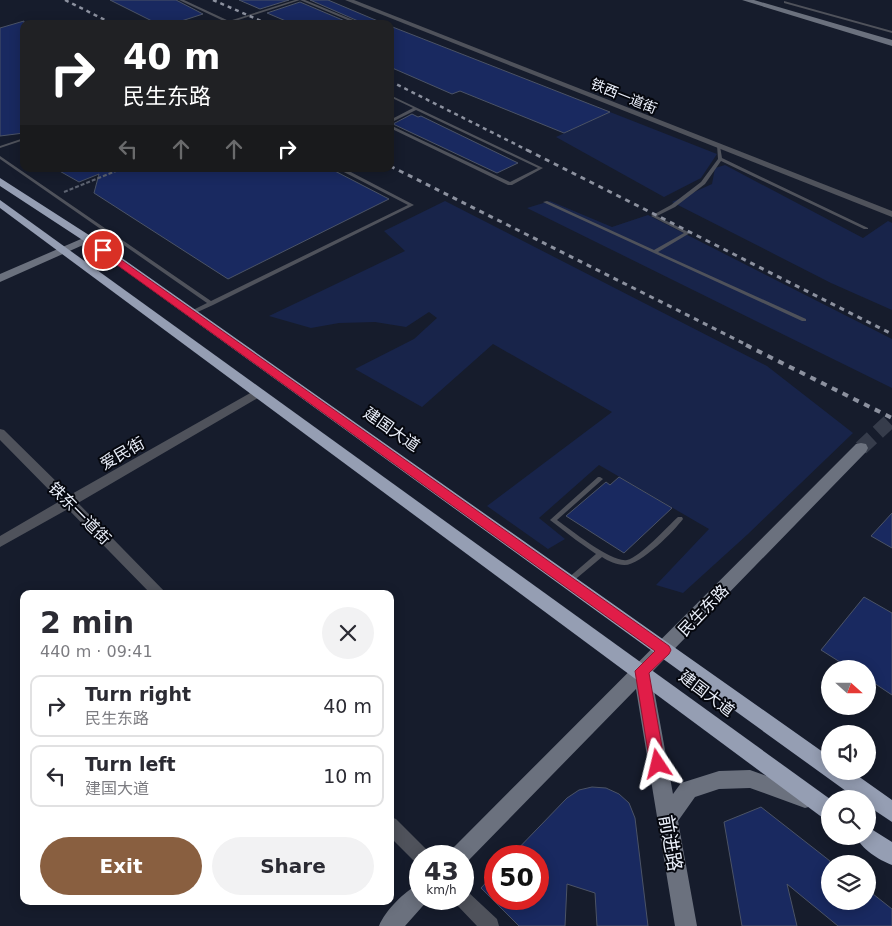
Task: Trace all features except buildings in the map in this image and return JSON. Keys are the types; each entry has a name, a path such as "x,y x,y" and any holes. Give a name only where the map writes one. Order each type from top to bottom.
{"highway":[{"name":"建国大道","path":"0,181 88,239 821,762"},
{"name":"建国大道","path":"0,203 642,671 821,804"},
{"path":"848,780 892,812"},
{"path":"876,843 892,855"}],"main road":[{"path":"746,0 892,43"},
{"path":"0,278 88,239"},
{"name":"民生东路","path":"470,845 861,448"},
{"name":"前进路","path":"642,671 686,926"},
{"path":"667,820 688,790 719,780 750,778 821,807"},
{"path":"390,926 409,907"}],"street":[{"name":"铁西一道街","path":"348,0 892,214"},
{"name":"爱民街","path":"0,542 260,392"},
{"name":"铁东一道街","path":"0,433 156,590"},
{"path":"394,829 410,845"},
{"path":"474,910 490,926"}],"lane":[{"path":"181,0 225,20"},
{"path":"241,20 298,0"},
{"path":"302,0 351,20"},
{"path":"774,8 787,1 892,32"},
{"path":"394,98 541,168 510,184 394,128"},
{"path":"394,120 416,108"},
{"path":"0,147 20,140"},
{"path":"656,251 688,233 653,216 673,206 703,183 720,159 718,146"},
{"path":"0,157 20,171"},
{"path":"720,159 866,228"},
{"path":"21,172 210,304"},
{"path":"191,313 412,205 348,172"},
{"path":"546,202 804,320"},
{"path":"600,479 553,520 601,554 616,561 626,563 636,559 680,519"},
{"path":"569,581 601,554"}],"path":[{"path":"55,196 114,172"}],"shaded area":[{"path":"610,112 717,154 701,178 664,197 556,137"},
{"path":"725,165 863,238 888,221 892,223 892,310 831,283 672,202 712,184 715,168"},
{"path":"445,201 767,366 853,433 748,534 683,593 656,585 709,529 599,465 539,518 565,539 548,549 487,506 612,412 493,344 422,407 355,369 414,339 437,318 429,312 406,327 375,322 339,323 311,328 269,316 405,251 384,231"},
{"path":"550,201 612,227 648,215 892,339 892,388 527,208"}],"tunnel":[{"path":"861,448 892,419"}],"railway":[{"path":"65,0 105,20"},
{"path":"213,0 259,20"},
{"path":"394,83 529,151"},
{"path":"527,150 892,334"},
{"path":"394,168 749,346"},
{"path":"746,345 892,418"}],"route":[{"path":"103,250 664,650 642,671 658,764"}]}
